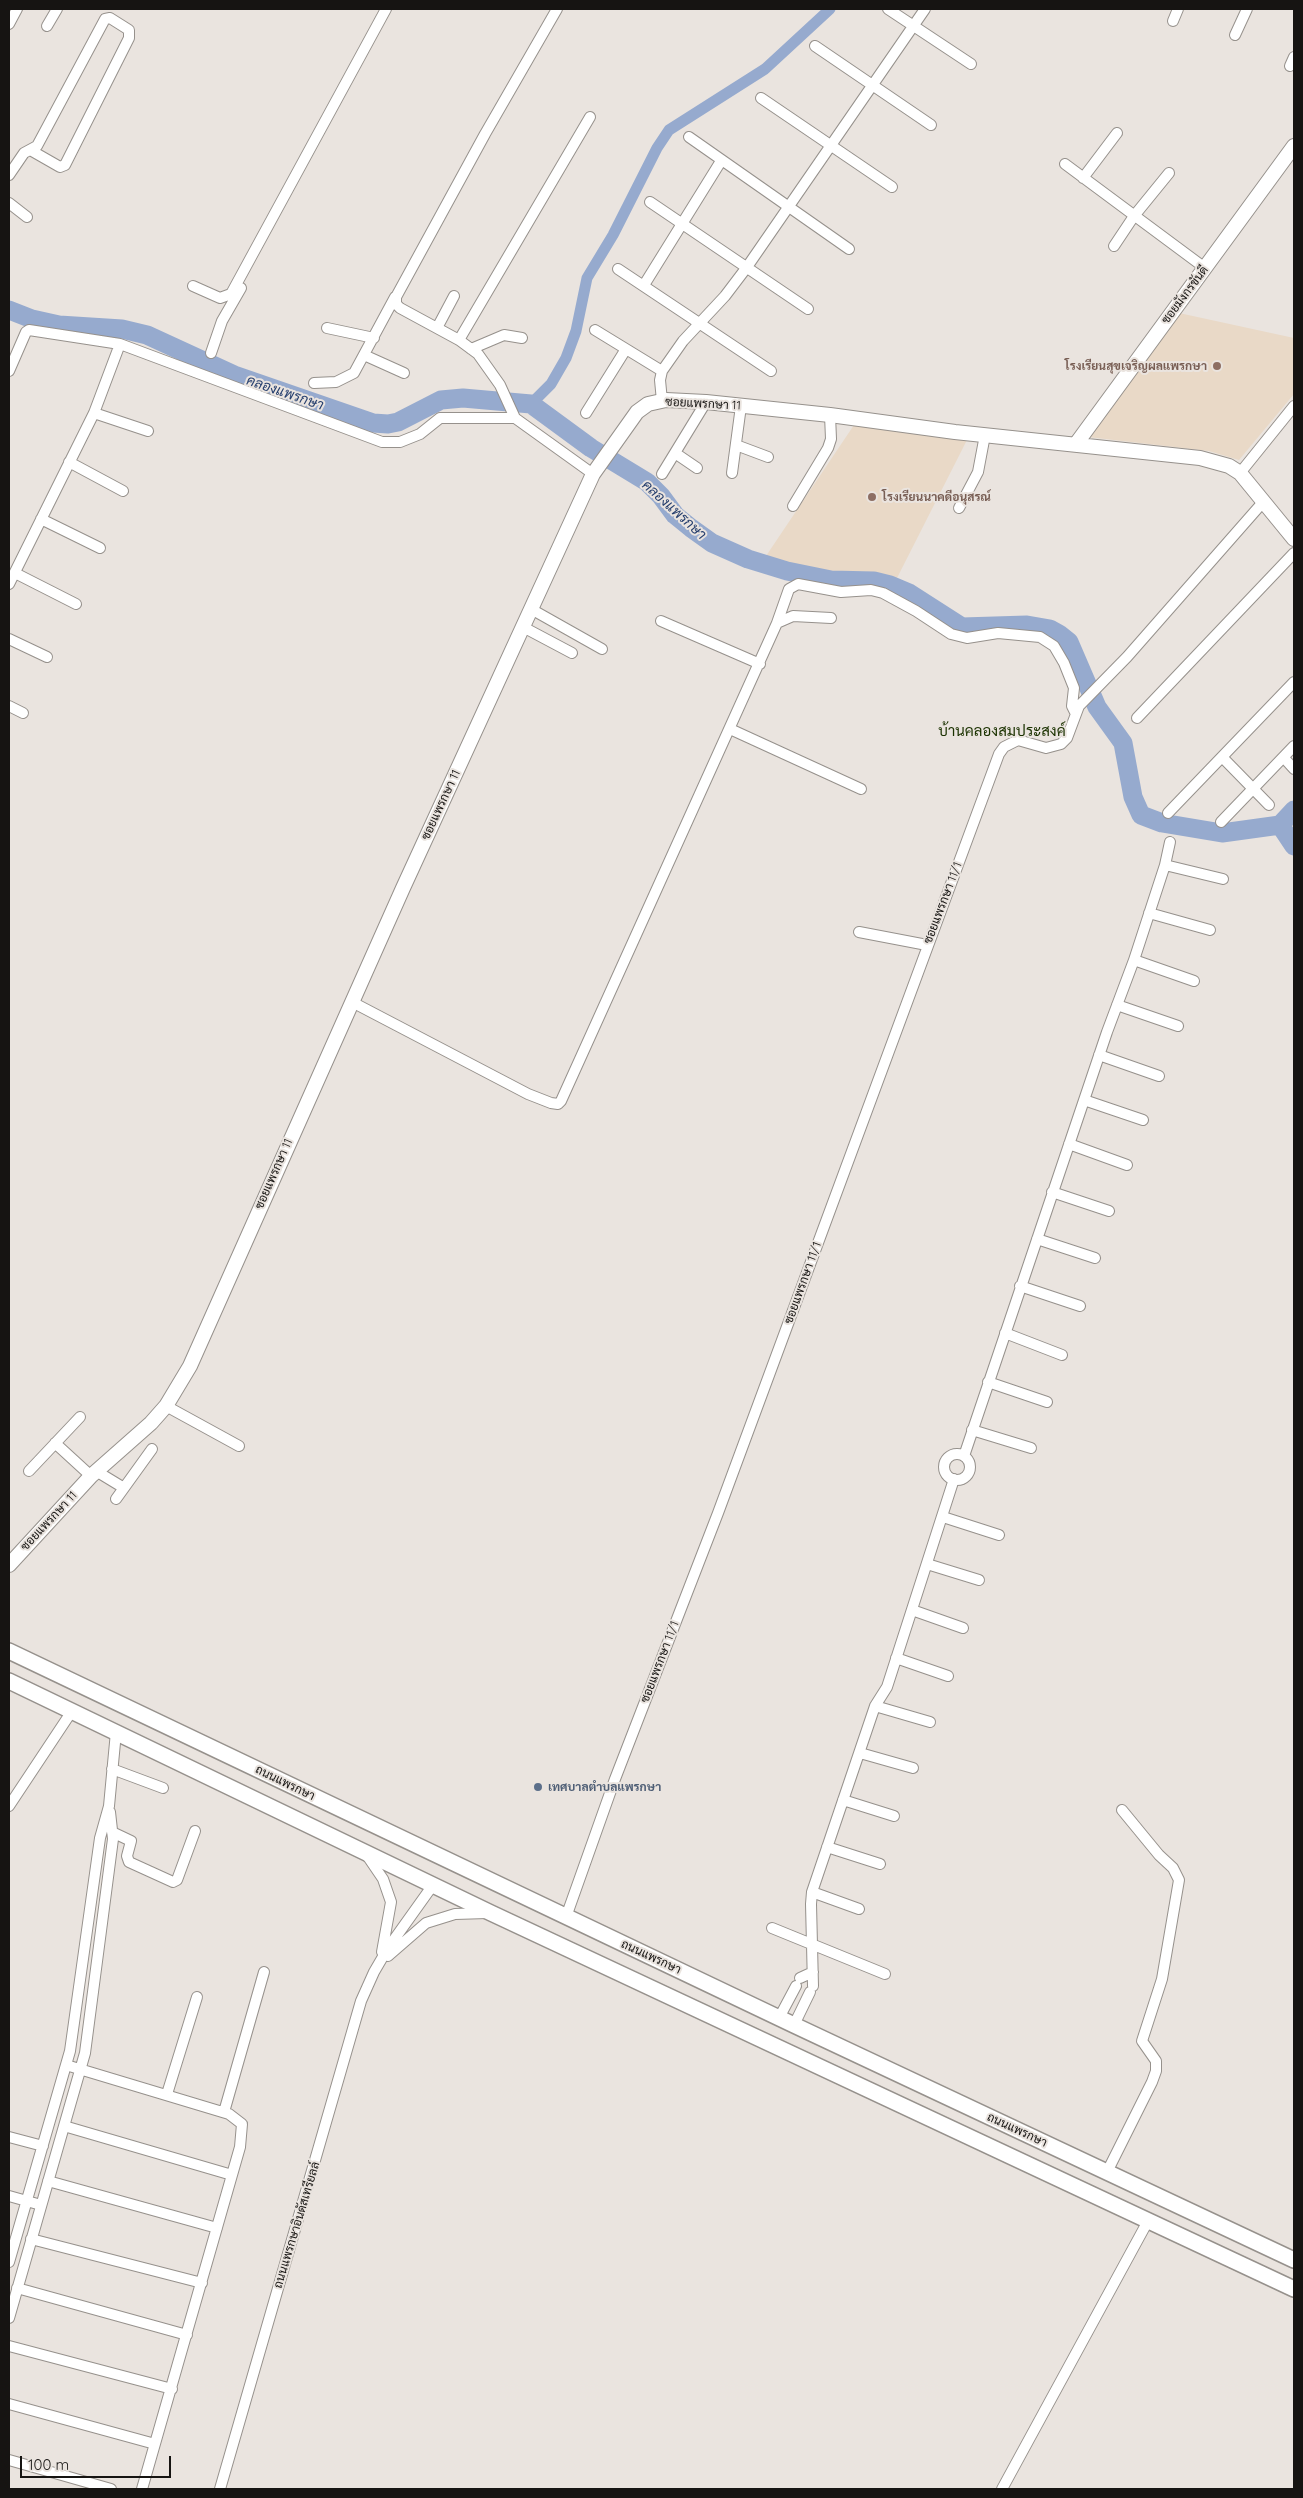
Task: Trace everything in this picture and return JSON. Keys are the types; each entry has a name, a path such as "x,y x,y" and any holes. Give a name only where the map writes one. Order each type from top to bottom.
{"main road":[{"name":"ถนนแพรกษา","path":"9,1651 779,2018 1294,2260"},
{"path":"9,1681 491,1913 1294,2289"},
{"path":"980,2143 991,2118"}],"street":[{"path":"9,24 18,9"},
{"path":"48,26 57,9"},
{"path":"193,286 216,297 231,294 386,9"},
{"path":"314,383 336,382 350,376 364,355 485,134 557,9"},
{"path":"888,9 971,64"},
{"path":"662,401 660,380 662,371 683,341 701,323 747,267 925,9"},
{"path":"1173,21 1178,9"},
{"path":"1235,35 1247,9"},
{"path":"9,175 24,153 32,151 42,139 105,19 110,18 129,30 129,38 66,165 60,167 32,151"},
{"path":"815,46 931,125"},
{"path":"761,98 892,187"},
{"path":"459,340 590,117"},
{"path":"1083,178 1117,133"},
{"path":"689,137 849,249"},
{"name":"ซอยมังกรขันดี","path":"1076,444 1294,146"},
{"path":"644,285 721,161"},
{"path":"1065,164 1205,268"},
{"path":"1114,246 1134,216 1169,173"},
{"path":"650,202 808,309"},
{"path":"9,203 27,217"},
{"path":"211,353 222,321 245,281 245,268"},
{"path":"618,269 771,371"},
{"path":"437,328 454,296"},
{"path":"396,297 396,304 400,308 459,340 484,361 500,385 514,413 596,470"},
{"path":"327,328 374,338"},
{"path":"9,371 29,330 120,344 382,442 400,442 420,434 440,418 514,413"},
{"path":"595,330 662,371"},
{"path":"471,349 504,335 522,338"},
{"path":"9,584 94,413 120,344"},
{"path":"586,413 626,349"},
{"path":"364,355 404,374"},
{"name":"ซอยแพรกษา 11","path":"9,1565 93,1474 151,1423 166,1406 190,1366 352,1002 596,470 637,412 648,404 662,401 706,402 1200,458 1229,466 1240,473"},
{"path":"662,474 706,402"},
{"path":"732,473 741,406"},
{"path":"1293,411 1240,473 1293,536"},
{"path":"94,413 148,432"},
{"path":"793,506 828,448 831,439 830,415"},
{"path":"959,508 978,472 985,435"},
{"path":"736,445 768,457"},
{"path":"675,453 697,468"},
{"path":"69,462 123,491"},
{"path":"352,1002 496,1079 551,1104 558,1104 760,664 789,589 798,584 841,592 871,590 883,593 916,610 951,634 967,638 998,633 1040,637 1054,646 1064,663 1074,688 1072,706 1078,710 1264,501"},
{"path":"41,519 100,548"},
{"path":"1137,718 1294,553"},
{"path":"14,573 76,604"},
{"path":"531,609 602,648"},
{"path":"777,624 793,616 830,618"},
{"path":"661,621 760,664"},
{"path":"523,627 572,653"},
{"path":"9,639 47,657"},
{"path":"1168,813 1223,758 1294,682"},
{"path":"9,706 23,713"},
{"name":"ซอยแพรกษา 11/1","path":"566,1917 615,1779 718,1513 999,754 1004,747 1018,740 1046,748 1061,744 1067,738 1078,710"},
{"path":"730,728 861,789"},
{"path":"1221,822 1255,790 1294,746"},
{"path":"1223,758 1269,805"},
{"path":"1284,758 1294,769"},
{"path":"964,1456 1052,1192 1134,960 1165,865 1170,842"},
{"path":"1165,865 1223,879"},
{"path":"1149,913 1210,930"},
{"path":"859,932 927,946"},
{"path":"1134,960 1194,980"},
{"path":"1117,1005 1178,1026"},
{"path":"1099,1055 1159,1076"},
{"path":"1084,1100 1143,1120"},
{"path":"1069,1144 1127,1165"},
{"path":"1052,1192 1109,1211"},
{"path":"1037,1239 1095,1258"},
{"path":"1020,1286 1080,1306"},
{"path":"1005,1333 1062,1354"},
{"path":"988,1382 1047,1402"},
{"path":"166,1406 239,1446"},
{"path":"29,1471 80,1417"},
{"path":"972,1430 1031,1448"},
{"path":"55,1443 93,1474 124,1488"},
{"path":"116,1500 152,1450"},
{"path":"953,1454 964,1456 970,1463 970,1470 960,1479 954,1479 944,1470 944,1464 953,1454"},
{"path":"794,2025 812,1989 812,1892 860,1753 874,1706 887,1687 954,1479"},
{"path":"943,1517 999,1535"},
{"path":"927,1564 979,1580"},
{"path":"912,1610 963,1628"},
{"path":"896,1658 948,1676"},
{"path":"874,1706 930,1722"},
{"path":"9,1806 72,1711"},
{"path":"9,2258 70,2051 100,1838 109,1806 116,1732"},
{"path":"860,1753 913,1768"},
{"path":"112,1770 163,1788"},
{"path":"843,1800 894,1816"},
{"path":"9,2318 85,2053 112,1832 109,1806"},
{"path":"1107,2172 1156,2071 1156,2061 1142,2041 1162,1979 1178,1880 1173,1868 1158,1855 1122,1810"},
{"path":"112,1832 131,1841 126,1856 129,1862 173,1882 177,1880 194,1831"},
{"path":"827,1847 880,1864"},
{"name":"ถนนแพรกษาอินดัสเทรียลล์","path":"363,1851 383,1879 391,1902 379,1963"},
{"name":"ถนนแพรกษาอินดัสเทรียลล์","path":"220,2489 361,2001 379,1963 433,1885"},
{"path":"812,1892 859,1909"},
{"name":"ถนนแพรกษาอินดัสเทรียลล์","path":"379,1963 426,1923 455,1914 491,1913"},
{"path":"772,1928 812,1946 885,1974"},
{"path":"83,1955 97,1957"},
{"path":"224,2112 264,1972"},
{"path":"779,2018 798,1982 813,1972"},
{"path":"167,2094 197,1997"},
{"path":"66,2065 224,2112 238,2119 242,2124 240,2147 142,2489"},
{"path":"64,2126 232,2175"},
{"path":"9,2137 43,2146"},
{"path":"48,2181 217,2228"},
{"path":"9,2196 41,2205"},
{"path":"1002,2489 1148,2221"},
{"path":"32,2239 202,2283"},
{"path":"17,2288 187,2335"},
{"path":"9,2346 172,2389"},
{"path":"9,2404 155,2444"},
{"path":"9,2460 111,2489"}],"shaded area":[{"name":"โรงเรียนสุขเจริญผลแพรกษา","path":"1179,313 1294,338 1294,394 1239,460 1209,451 1088,437"},
{"name":"โรงเรียนนาคดีอนุสรณ์","path":"856,422 968,438 896,580 870,574 820,571 766,556"}],"waterway":[{"path":"531,404 551,384 566,358 576,331 587,278 613,235 657,148 669,130 765,69 830,9"},
{"name":"คลองแพรกษา","path":"9,310 32,319 59,325 122,329 147,335 234,375 373,423 388,424 398,422 441,400 463,398 531,404 591,448 647,482 661,496 675,515 691,528 712,543 748,559 787,571 831,580 874,581 890,585 909,593 962,627 1027,625 1050,629 1059,634 1069,642 1097,707 1123,743 1133,797 1141,815 1162,823 1222,833 1280,825 1294,846"},
{"path":"1280,825 1294,810"}],"place":[{"name":"โรงเรียนสุขเจริญผลแพรกษา","path":"1217,366"},
{"name":"โรงเรียนนาคดีอนุสรณ์","path":"872,497"},
{"name":"เทศบาลตำบลแพรกษา","path":"538,1787"}],"district":[{"name":"บ้านคลองสมประสงค์","path":"1002,731"}]}
